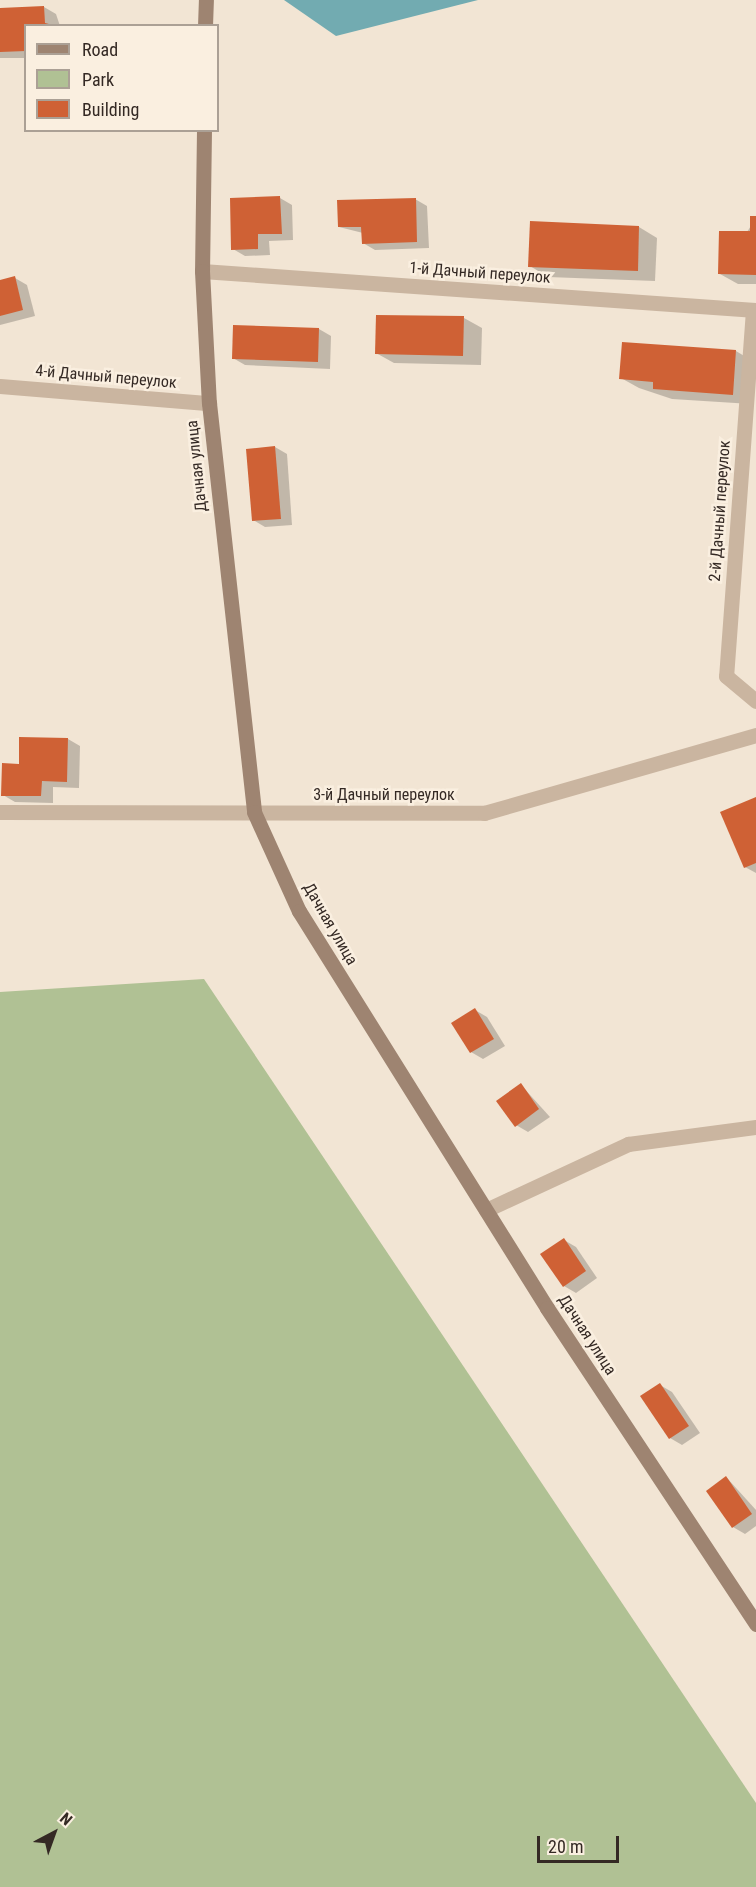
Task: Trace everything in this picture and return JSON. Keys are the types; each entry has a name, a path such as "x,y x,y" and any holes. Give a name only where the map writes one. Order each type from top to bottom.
{"street":[{"path":"205,24 206,0"},
{"name":"Дачная улица","path":"204,132 202,271 208,403 254,812 299,911 486,1210 756,1624"},
{"name":"1-й Дачный переулок","path":"202,271 754,310"},
{"name":"2-й Дачный переулок","path":"754,310 726,676 756,701"},
{"name":"4-й Дачный переулок","path":"0,386 208,403"},
{"name":"3-й Дачный переулок","path":"0,812 484,813 756,735"},
{"path":"486,1210 628,1144 756,1127"}],"green space":[{"path":"204,979 756,1803 756,1887 0,1887 0,992"}],"water":[{"path":"284,0 478,0 336,36"}],"building":[{"path":"44,6 45,23 49,24 24,24 24,51 0,52 0,8"},
{"path":"280,196 282,234 258,234 258,249 231,250 230,198"},
{"path":"416,198 417,242 362,244 361,227 338,227 337,200"},
{"path":"750,216 756,216 756,275 718,274 719,231 750,231"},
{"path":"530,221 639,226 638,271 528,267"},
{"path":"15,276 23,310 0,316 0,280"},
{"path":"376,315 464,316 463,356 375,354"},
{"path":"233,325 319,328 318,362 232,359"},
{"path":"622,342 736,350 733,395 653,389 653,382 619,379"},
{"path":"275,446 281,519 252,521 246,449"},
{"path":"19,737 68,738 67,782 42,781 41,796 1,796 2,763 19,764"},
{"path":"756,797 756,863 744,868 720,812"},
{"path":"475,1008 494,1039 470,1053 451,1023"},
{"path":"521,1083 539,1109 515,1127 496,1101"},
{"path":"564,1238 586,1271 563,1287 540,1254"},
{"path":"660,1383 689,1426 669,1439 640,1396"},
{"path":"726,1476 752,1514 732,1528 706,1491"}]}
